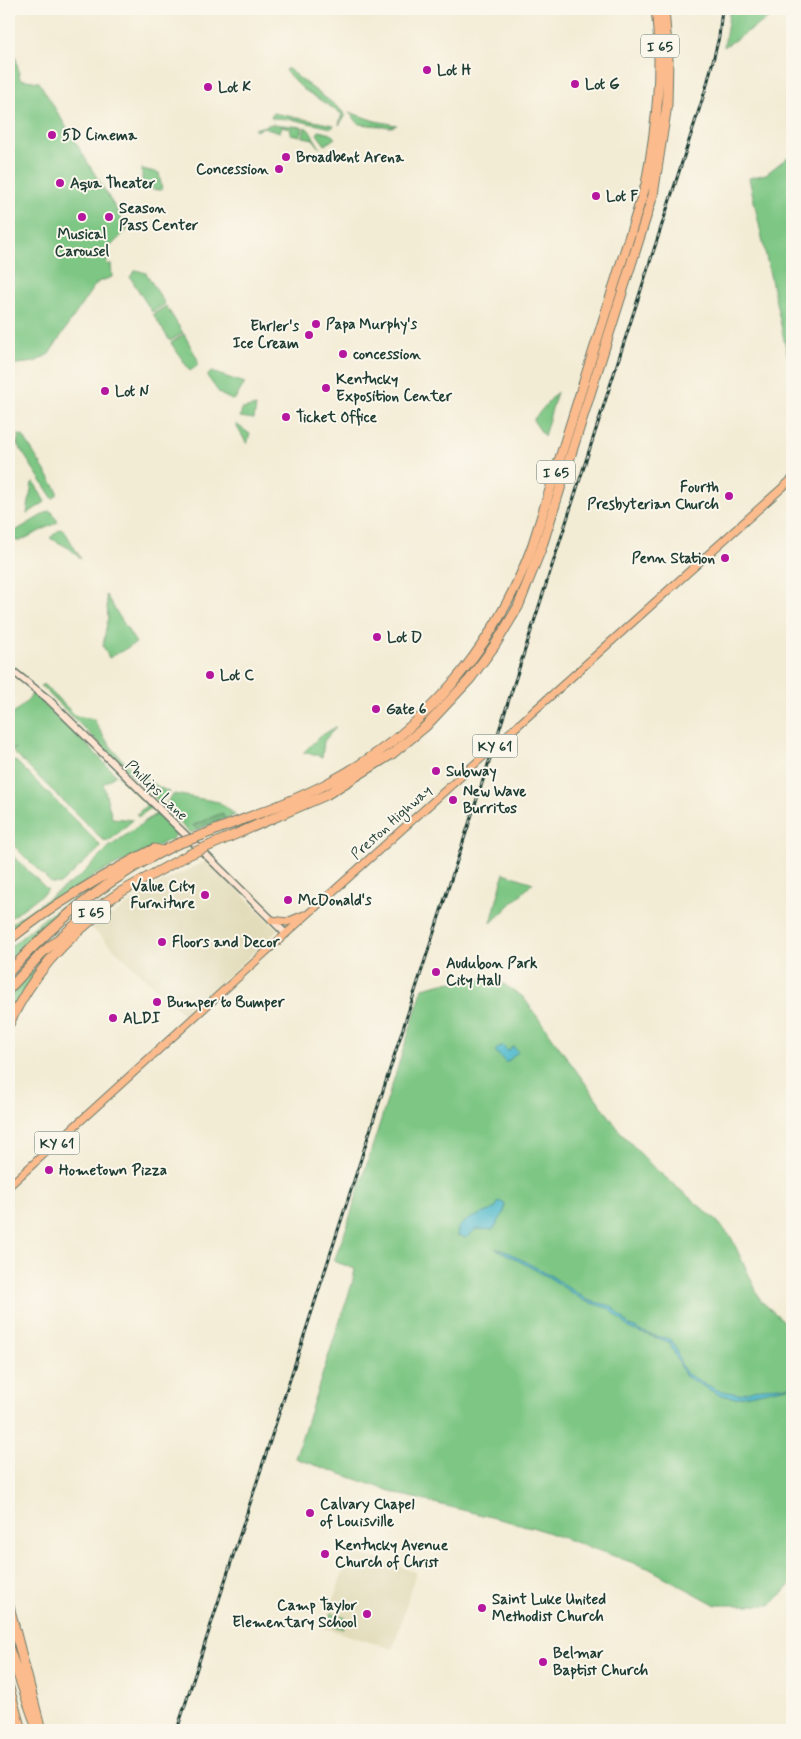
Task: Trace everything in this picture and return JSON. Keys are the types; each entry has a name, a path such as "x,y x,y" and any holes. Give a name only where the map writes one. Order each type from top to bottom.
{"highway":[{"name":"I 65","path":"9,989 42,953 81,919 119,892 142,882 211,844 326,795 350,782 410,741 456,696 503,633 527,587 541,549 643,232 659,169 667,106 656,9"},
{"name":"I 65","path":"9,972 66,915 116,878 177,844 322,786 346,773 399,736 448,690 486,640 520,577 546,504 634,228 646,184 663,82 664,9"},
{"path":"9,940 99,877 154,849 163,851"},
{"path":"9,1024 31,984 64,944 92,919 142,882"},
{"path":"9,964 58,917 66,915"},
{"path":"9,946 21,935 24,928"},
{"path":"9,1606 40,1730"},
{"path":"9,1649 40,1730"},
{"path":"9,1688 21,1730"},
{"path":"9,1704 15,1713"}],"main road":[{"name":"Preston Highway","path":"9,1186 309,913 792,479"},
{"name":"Phillips Lane","path":"9,668 48,699 286,934"},
{"path":"272,920 287,922 309,913"}],"shaded area":[{"path":"208,860 278,930 185,1016 92,928 161,883"},
{"name":"Camp Taylor Elementary School","path":"350,1551 416,1572 393,1649 324,1628"}],"green space":[{"path":"730,9 767,9 772,16 724,47"},
{"path":"9,25 20,79 39,82 128,229 111,246 108,245 105,254 110,256 109,260 106,260 108,265 111,264 112,277 98,282 92,289 49,354 35,362 9,365"},
{"path":"289,69 342,111 345,115 339,125 342,114 303,89 285,71"},
{"path":"349,112 375,121 397,125 391,127 359,124"},
{"path":"273,113 334,125 332,128 290,119 271,118"},
{"path":"272,124 303,127 301,136 290,134 291,129 282,126 280,132 263,127 256,131 254,129"},
{"path":"305,127 309,130 320,148 313,139 303,137"},
{"path":"319,131 331,134 335,138 325,145 317,134"},
{"path":"792,154 792,376 749,178 766,174"},
{"path":"142,169 159,173 162,190 142,189"},
{"path":"136,270 146,273 165,304 152,312 130,277"},
{"path":"166,306 183,333 170,341 153,314"},
{"path":"184,334 198,360 197,366 190,371 171,343"},
{"path":"211,372 245,383 235,399 232,400 220,394 207,376"},
{"path":"557,392 544,436 533,420"},
{"path":"256,406 254,419 240,417 242,409"},
{"path":"236,424 250,434 247,444 237,427"},
{"path":"19,435 23,436 57,490 57,495 53,499 17,444"},
{"path":"34,482 45,502 27,514 32,483"},
{"path":"49,511 52,512 58,522 20,541 16,541 12,533"},
{"path":"60,529 64,530 81,559 69,548 50,538"},
{"path":"106,595 136,643 109,658 103,646 108,617"},
{"path":"43,684 76,716 94,719 107,742 125,762 146,779 169,792 160,803 41,686"},
{"path":"32,693 66,723 116,775 103,784 112,818 133,820 109,841 103,840 13,752 15,747 12,751 9,748 9,718 30,698"},
{"path":"336,727 324,741 322,757 303,753 319,737"},
{"path":"9,759 17,762 100,845 98,850 60,884 51,883 9,841"},
{"path":"117,775 150,804 151,808 138,817 137,814 147,805"},
{"path":"174,794 219,802 235,815 225,819 222,813 193,825 197,830 190,833 163,807"},
{"path":"157,813 161,814 172,827 158,814 156,815 180,836 176,834 172,839 99,873 39,912 9,935 9,925 79,877 109,847"},
{"path":"222,813 225,819 197,830 193,826"},
{"path":"13,856 48,890 9,919 9,857"},
{"path":"504,873 533,883 491,923"},
{"path":"86,891 48,920 9,959 9,948 46,917"},
{"path":"45,958 46,960 9,1017 9,997"},
{"path":"489,979 499,981 523,997 622,1134 652,1166 716,1220 731,1237 761,1301 792,1328 792,1583 771,1605 716,1605 648,1568 535,1528 402,1495 295,1458 352,1284 355,1269 334,1261 423,988 443,983"},
{"path":"332,1613 346,1617 343,1629 327,1624"}],"water":[{"path":"502,1045 508,1051 513,1046 518,1052 506,1063 495,1051"},
{"path":"499,1201 505,1204 504,1213 493,1230 476,1229 466,1238 457,1235 458,1228 462,1224 495,1208"},
{"path":"495,1248 506,1251 553,1277 587,1300 612,1306 630,1326 651,1335 670,1339 675,1345 681,1364 687,1374 717,1390 739,1394 761,1388 792,1386 735,1398 717,1394 685,1376 669,1342 630,1329 610,1309 584,1301 550,1278"}],"railway":[{"path":"177,1730 706,88 719,37 722,9"}],"place":[{"name":"Lot H","path":"427,70"},
{"name":"Lot G","path":"575,84"},
{"name":"Lot K","path":"208,87"},
{"name":"5D Cinema","path":"52,135"},
{"name":"Broadbent Arena","path":"286,157"},
{"name":"Concession","path":"279,169"},
{"name":"Aqua Theater","path":"60,183"},
{"name":"Lot F","path":"596,196"},
{"name":"Musical Carousel","path":"82,217"},
{"name":"Season Pass Center","path":"109,217"},
{"name":"Papa Murphy's","path":"316,324"},
{"name":"Ehrler's Ice Cream","path":"309,335"},
{"name":"concession","path":"343,354"},
{"name":"Kentucky Exposition Center","path":"326,388"},
{"name":"Lot N","path":"105,391"},
{"name":"Ticket Office","path":"286,417"},
{"name":"Fourth Presbyterian Church","path":"729,496"},
{"name":"Penn Station","path":"725,558"},
{"name":"Lot D","path":"377,637"},
{"name":"Lot C","path":"210,675"},
{"name":"Gate 6","path":"376,709"},
{"name":"Subway","path":"436,771"},
{"name":"New Wave Burritos","path":"453,800"},
{"name":"Value City Furniture","path":"205,895"},
{"name":"McDonald's","path":"288,900"},
{"name":"Floors and Decor","path":"162,942"},
{"name":"Audubon Park City Hall","path":"436,972"},
{"name":"Bumper to Bumper","path":"157,1002"},
{"name":"ALDI","path":"113,1018"},
{"name":"Hometown Pizza","path":"49,1170"},
{"name":"Calvary Chapel of Louisville","path":"310,1513"},
{"name":"Kentucky Avenue Church of Christ","path":"325,1554"},
{"name":"Saint Luke United Methodist Church","path":"482,1608"},
{"name":"Camp Taylor Elementary School","path":"367,1614"},
{"name":"Belmar Baptist Church","path":"543,1662"}]}
